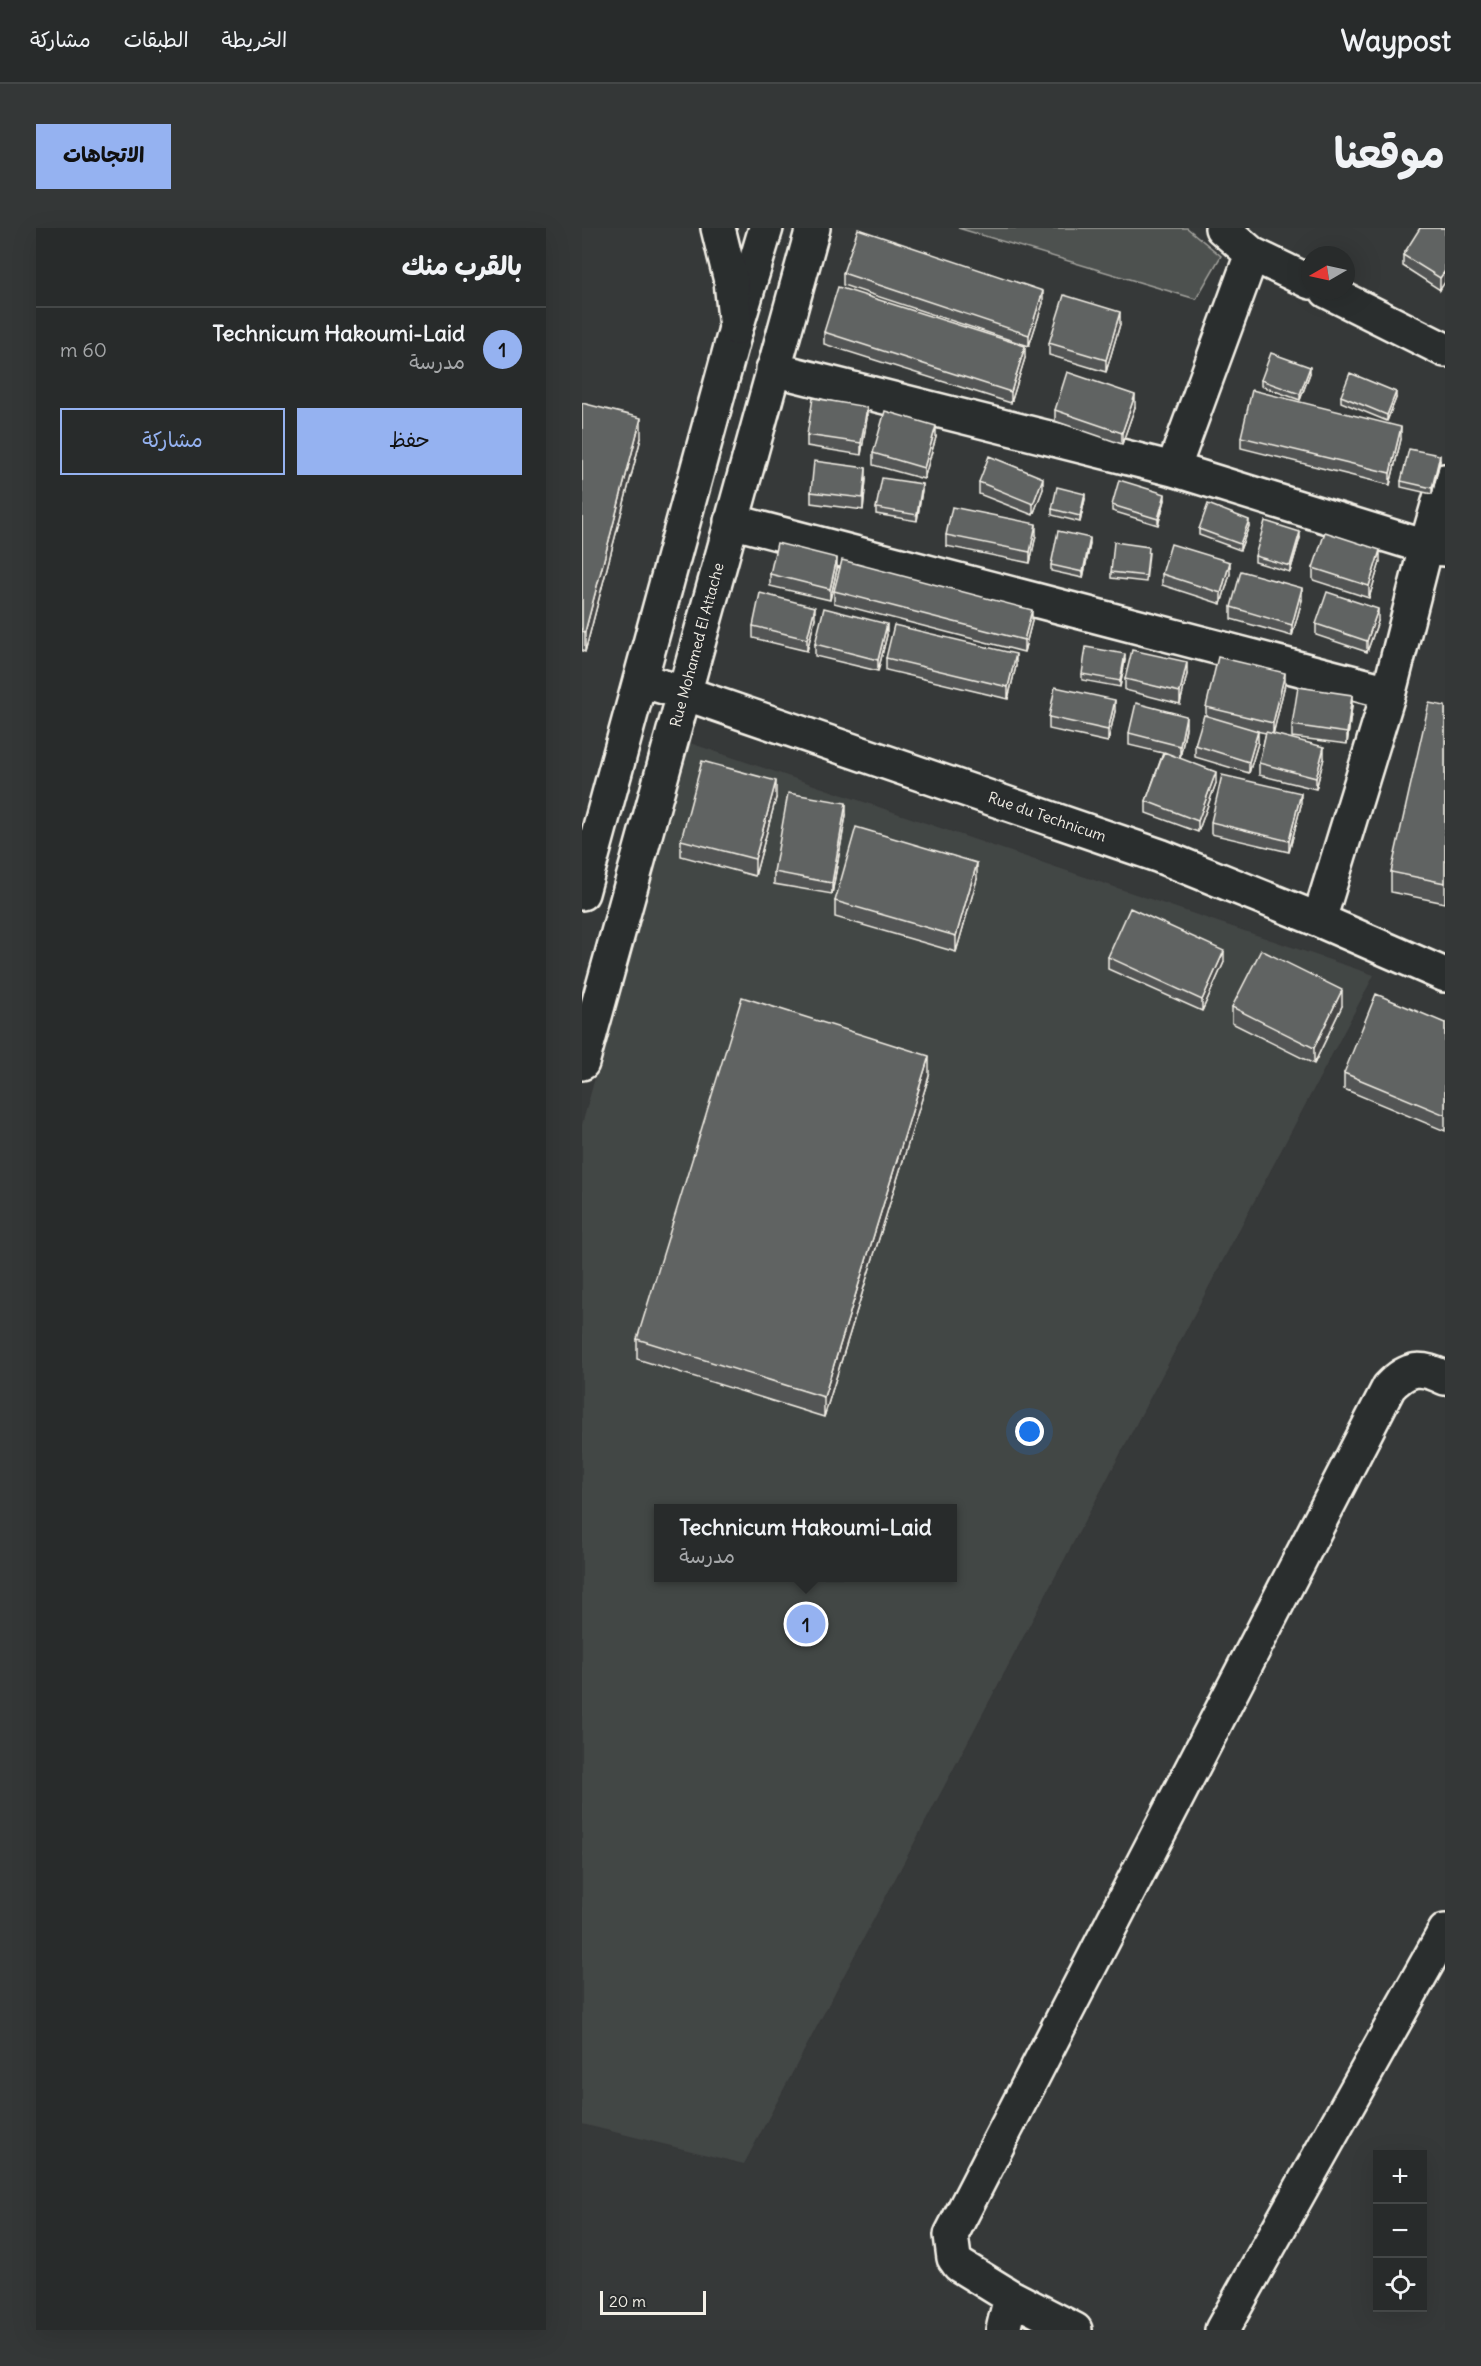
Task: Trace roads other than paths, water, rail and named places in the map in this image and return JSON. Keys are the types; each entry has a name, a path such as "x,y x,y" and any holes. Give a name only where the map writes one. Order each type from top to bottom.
{"street":[{"path":"718,228 731,281 736,328"},
{"path":"636,874 585,872 736,328 766,228"},
{"name":"Rue Mohamed El Attache","path":"582,1063 813,228"},
{"path":"1222,228 1252,254 1301,278"},
{"path":"1173,469 1252,254"},
{"path":"1345,300 1445,350"},
{"path":"773,369 1173,469 1435,548"},
{"path":"1319,920 1435,548 1445,480"},
{"path":"731,521 1389,692"},
{"name":"Rue du Technicum","path":"640,680 1160,856 1319,920 1445,975"},
{"path":"1075,2330 1011,2297 959,2265 954,2258 950,2242 955,2225 1389,1387 1399,1376 1414,1370 1432,1372 1445,1378"},
{"path":"1222,2330 1445,1931"},
{"path":"1003,2330 1011,2297"}],"place":[{"name":"Technicum Hakoumi-Laid","path":"806,1624"}]}
